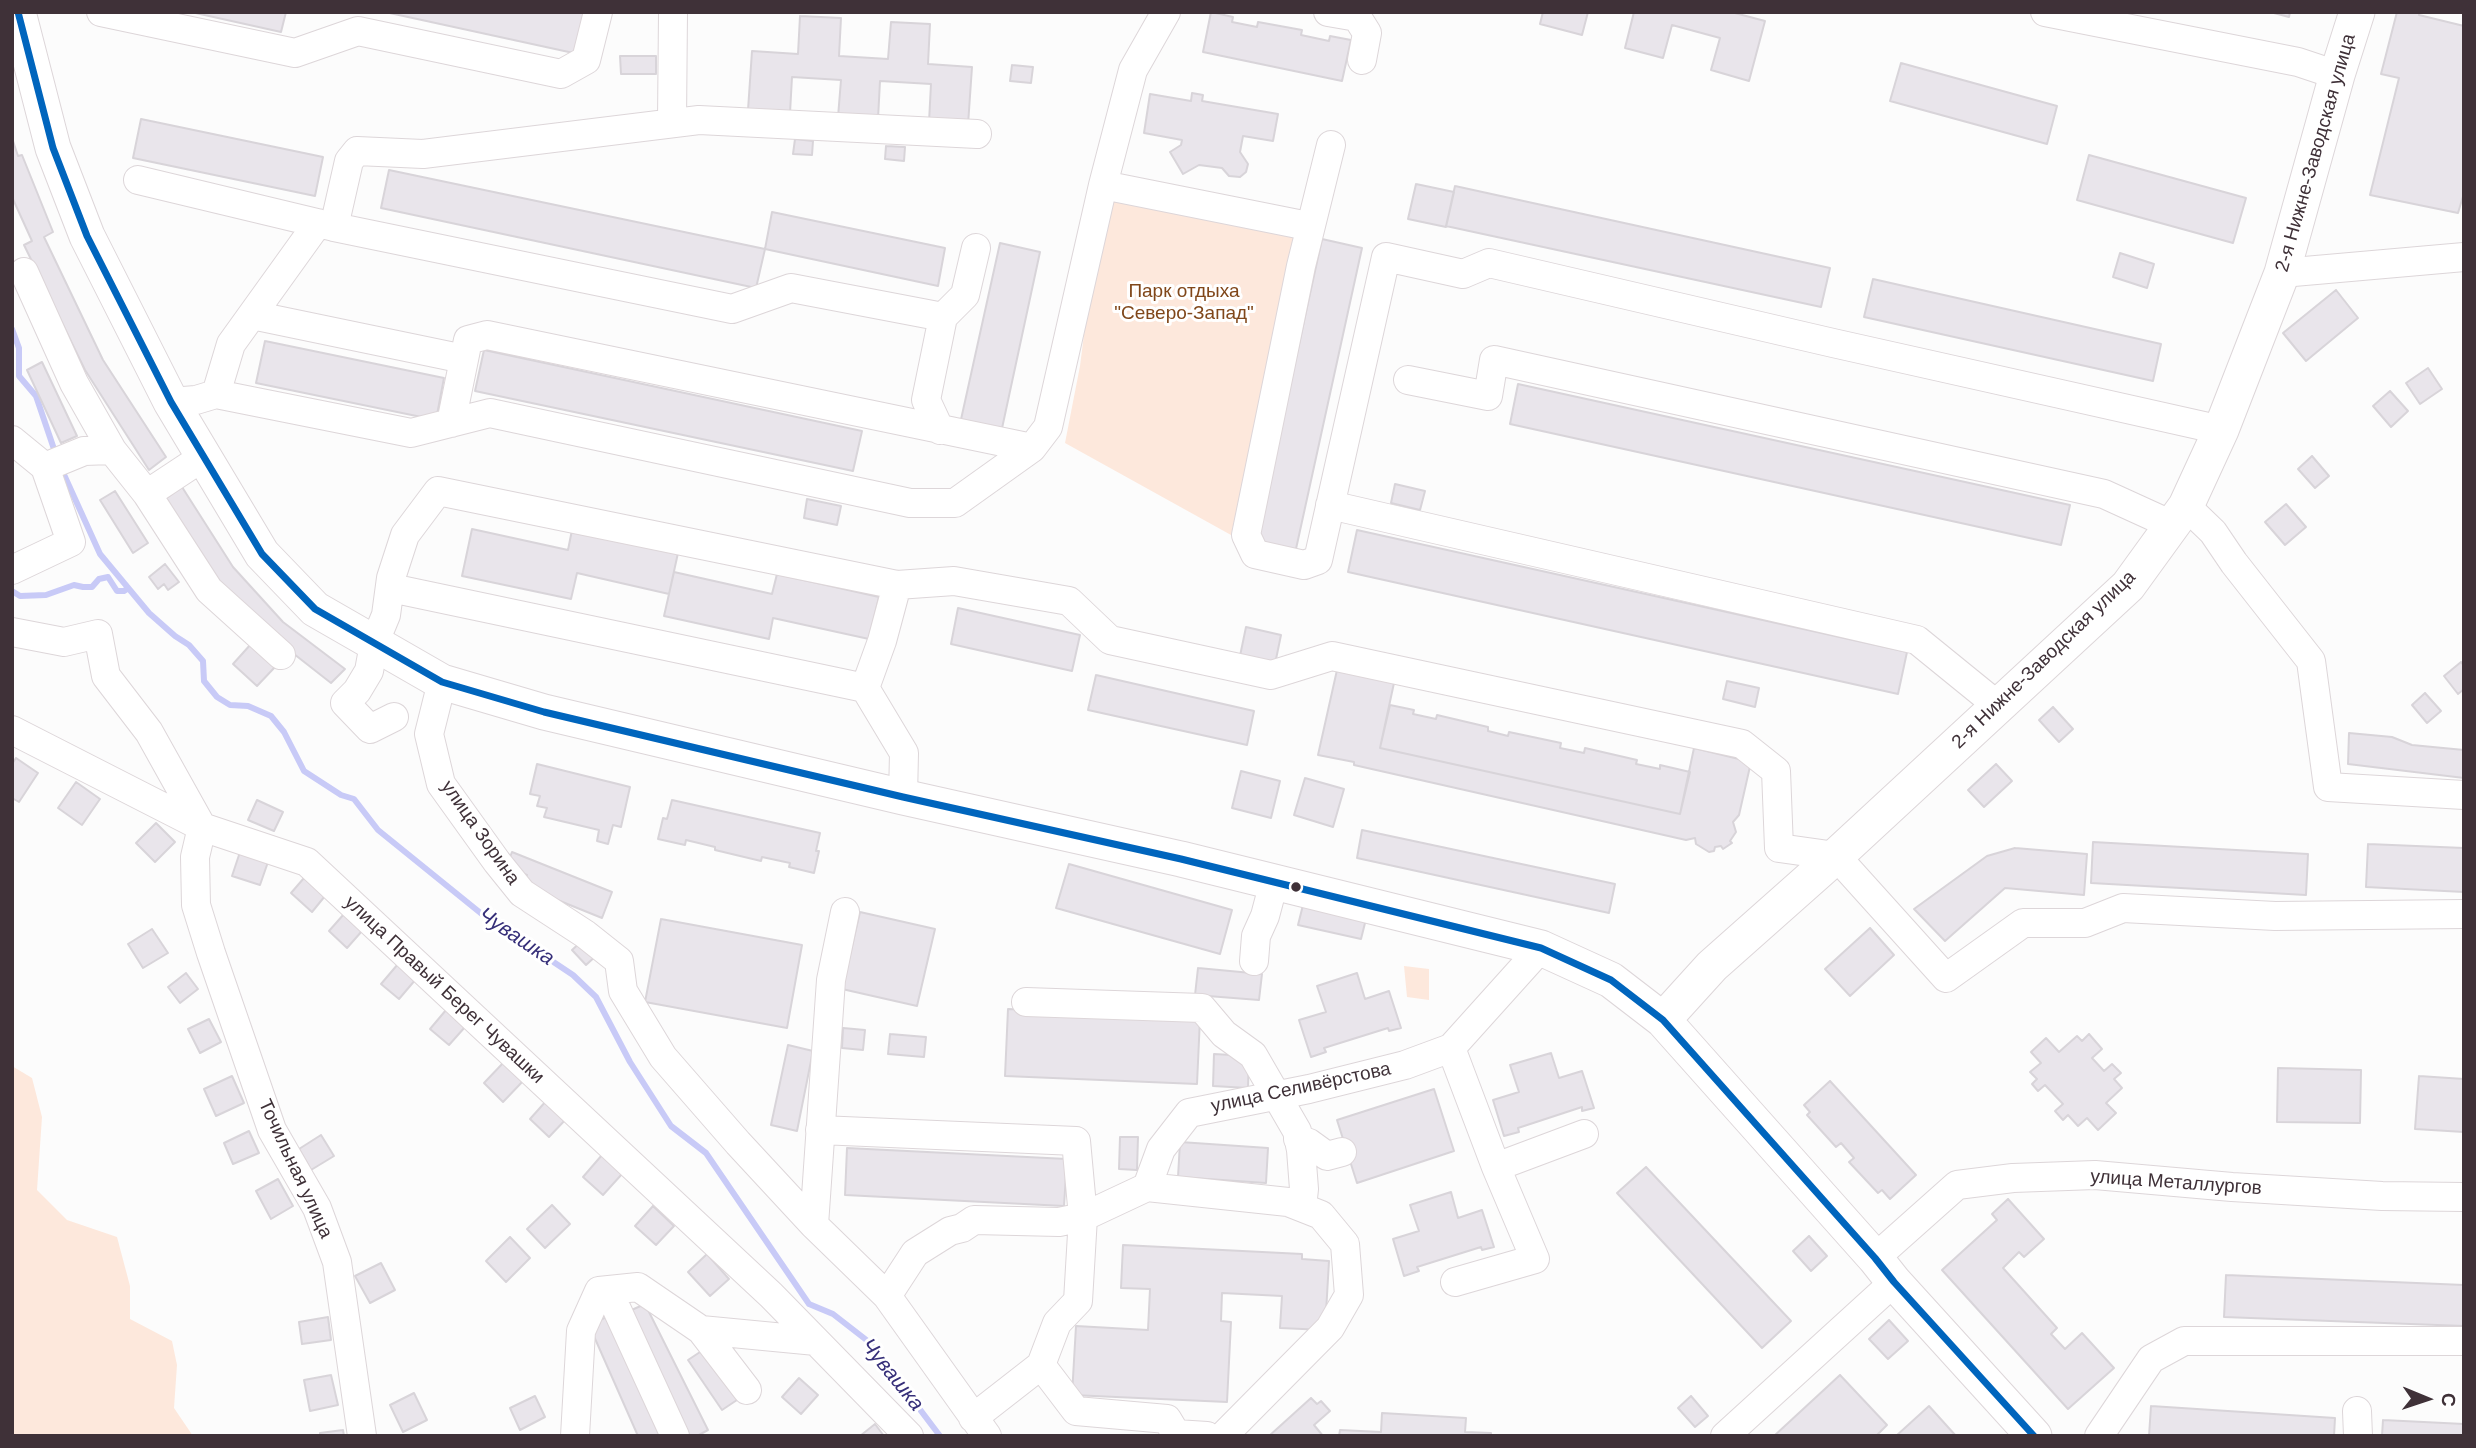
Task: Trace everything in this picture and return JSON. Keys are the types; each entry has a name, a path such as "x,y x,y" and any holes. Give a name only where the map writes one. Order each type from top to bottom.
{"main road":[{"path":"18,12 53,148 87,236 171,402 262,554 315,609 442,682 544,712 1273,882 1541,948 1611,980 1663,1020 2034,1436"},
{"name":"2-я Нижне-Заводская улица","path":"1663,1020 1712,966 1836,856 2128,586 2179,515 2221,430 2282,273 2357,12"}],"street":[{"path":"102,12 295,53 358,31 561,74 586,60 598,12"},
{"path":"672,122 673,12"},
{"path":"171,402 196,400 216,394 411,433 490,413 910,503 954,503 1032,448 1048,427 1102,185 1133,70 1166,12"},
{"path":"1328,12 1357,17 1367,33 1362,60"},
{"path":"2045,12 2298,62 2337,75"},
{"path":"216,394 231,344 326,225 349,161 357,150 423,154 699,120 977,134"},
{"path":"1331,145 1301,266 1246,535 1255,554 1304,565 1318,560 1386,257 1464,274 1489,262 2221,430"},
{"path":"138,180 326,225 732,309 791,288 943,317"},
{"path":"1102,185 1298,224"},
{"path":"940,430 926,400 943,317 965,295 976,248"},
{"path":"2282,273 2464,257"},
{"path":"24,272 74,383 112,450 147,494 209,590 281,655"},
{"path":"252,315 464,359"},
{"path":"451,423 468,340 487,335 1032,448"},
{"path":"1409,380 1488,396 1494,360 2104,494 2179,515 2213,532 2311,661 2328,787 2464,795"},
{"path":"12,440 49,465 71,542 12,570"},
{"path":"49,465 84,451 112,450"},
{"path":"147,494 203,457"},
{"path":"394,717 370,729 345,703 357,691 369,671 374,644 386,615 391,578 405,536 438,491 897,585 954,581 1069,601 1110,640 1271,675 1332,656 1742,744 1776,771 1779,848 1836,856 1946,978 2023,923 2085,923 2123,908 2275,916 2464,914"},
{"path":"1330,505 1917,639 1997,705"},
{"path":"865,688 882,641 897,585"},
{"path":"391,588 865,688 904,753 902,797"},
{"path":"12,632 64,642 98,634 106,676 149,732 202,827"},
{"name":"улица Зорина","path":"442,682 429,734 441,783 497,862 522,893 585,934 619,961 623,990 663,1057 814,1225 887,1296 980,1427"},
{"name":"улица Правый Берег Чувашки","path":"12,730 202,827 307,862 771,1295 909,1436"},
{"name":"Точильная улица","path":"202,827 195,857 197,905 272,1129 317,1208 337,1262 362,1436"},
{"path":"1254,961 1256,936 1265,916 1273,882"},
{"path":"814,1225 831,980 845,912"},
{"name":"улица Селивёрстова","path":"1147,1187 1160,1149 1189,1113 1405,1065 1451,1048 1541,948"},
{"path":"1026,1002 1202,1008 1224,1034 1253,1055 1276,1095 1298,1139 1304,1189 1302,1207"},
{"path":"1451,1048 1496,1167 1535,1259 1455,1282"},
{"path":"821,1130 1076,1141 1083,1217 1078,1301 1058,1323 1041,1365 980,1427"},
{"path":"1496,1167 1584,1134"},
{"path":"1298,1139 1309,1143 1326,1156 1342,1152"},
{"name":"улица Металлургов","path":"1724,1436 1884,1270 1957,1185 2013,1178 2095,1175 2231,1187 2382,1196 2464,1197"},
{"path":"887,1296 915,1253 950,1231 962,1228 974,1220 1059,1222 1083,1217 1147,1187 1288,1202 1302,1207 1321,1215 1345,1244 1349,1295 1331,1328 1223,1436"},
{"path":"575,1436 581,1331 599,1291 638,1287 701,1330 747,1390"},
{"path":"608,1290 675,1436"},
{"path":"701,1330 816,1341"},
{"path":"2099,1436 2151,1359 2184,1341 2464,1341"},
{"path":"1041,1365 1076,1411 1167,1419 1176,1434 1207,1436"}],"green space":[{"name":"Парк отдыха \"Северо-Запад\"","path":"1103,185 1298,224 1231,535 1065,443 1080,366"},
{"path":"1404,966 1429,969 1429,1000 1407,997"},
{"path":"12,1066 32,1078 42,1117 37,1190 67,1220 117,1237 130,1286 130,1319 172,1341 177,1365 174,1408 193,1436 12,1436"}],"building":[{"path":"191,12 286,12 281,32"},
{"path":"385,12 587,12 578,54"},
{"path":"1211,12 1233,17 1232,22 1257,27 1258,22 1302,30 1301,35 1329,41 1330,36 1351,40 1342,81 1203,52"},
{"path":"1543,12 1588,12 1582,35 1540,24"},
{"path":"1634,12 1731,12 1765,21 1749,81 1711,70 1720,38 1672,25 1663,58 1625,48"},
{"path":"2270,12 2290,12 2289,17"},
{"path":"2397,12 2419,12 2419,15 2464,26 2464,193 2458,213 2370,195 2399,78 2381,74"},
{"path":"800,16 841,18 839,56 888,59 891,22 930,24 928,64 972,67 968,125 929,122 931,84 880,81 878,119 838,117 841,80 792,77 790,113 748,110 752,51 798,54"},
{"path":"620,56 656,56 656,74 621,74"},
{"path":"1901,63 2057,106 2047,144 1890,101"},
{"path":"1012,65 1033,67 1031,83 1010,81"},
{"path":"1192,93 1203,95 1202,101 1278,114 1273,141 1243,136 1240,152 1248,164 1246,172 1240,177 1229,176 1222,168 1199,165 1183,174 1170,152 1181,145 1182,140 1144,133 1150,94 1191,101"},
{"path":"141,119 323,157 315,196 133,158"},
{"path":"12,138 18,156 22,155 53,232 44,237 103,360 166,457 149,470 85,370 24,245 32,241 12,197"},
{"path":"795,139 813,141 812,155 793,154"},
{"path":"886,146 905,147 904,161 885,159"},
{"path":"2089,155 2246,198 2233,243 2077,200"},
{"path":"389,170 765,249 756,288 381,208"},
{"path":"1416,184 1454,192 1446,227 1408,219"},
{"path":"1455,186 1830,268 1821,307 1446,226"},
{"path":"772,212 945,248 938,286 765,249"},
{"path":"1322,239 1362,248 1294,558 1254,549"},
{"path":"1000,243 1040,252 1001,433 960,424"},
{"path":"2120,253 2154,264 2147,288 2113,277"},
{"path":"1873,279 2161,344 2153,381 1864,317"},
{"path":"2336,290 2358,318 2306,361 2283,333"},
{"path":"265,341 444,378 436,420 256,383"},
{"path":"484,350 862,431 853,471 475,391"},
{"path":"42,362 77,436 61,443 27,370"},
{"path":"2428,368 2442,389 2420,404 2406,383"},
{"path":"1518,384 2070,505 2061,545 1510,424"},
{"path":"2390,391 2408,411 2391,427 2373,406"},
{"path":"2312,456 2329,476 2315,488 2298,469"},
{"path":"1395,484 1425,491 1420,510 1391,503"},
{"path":"182,487 233,567 283,622 345,669 331,683 271,636 216,579 165,499"},
{"path":"115,491 148,543 133,553 100,500"},
{"path":"807,499 841,506 837,525 804,518"},
{"path":"2286,504 2306,527 2285,545 2265,522"},
{"path":"472,529 568,550 572,530 678,553 669,594 577,573 571,599 462,576"},
{"path":"1357,530 1907,652 1898,694 1348,572"},
{"path":"165,564 179,582 168,590 164,584 158,589 149,577"},
{"path":"674,572 772,594 777,574 879,597 869,639 773,618 769,639 664,616"},
{"path":"958,608 1080,635 1072,671 951,644"},
{"path":"1246,627 1281,635 1275,664 1240,656"},
{"path":"251,644 275,667 257,686 233,664"},
{"path":"2461,662 2464,666 2464,689 2458,694 2444,676"},
{"path":"1337,670 1394,683 1380,748 1680,814 1694,748 1751,762 1739,815 1733,822 1736,832 1730,841 1732,843 1723,849 1721,846 1715,847 1714,851 1709,852 1696,844 1695,838 1686,840 1318,755"},
{"path":"1096,675 1254,711 1247,745 1088,710"},
{"path":"1727,681 1759,688 1755,707 1723,699"},
{"path":"2425,693 2441,711 2427,723 2412,705"},
{"path":"1390,705 1414,710 1413,714 1436,719 1437,715 1488,727 1488,731 1508,736 1509,732 1561,743 1560,748 1584,753 1585,748 1637,760 1636,764 1660,769 1660,765 1690,772 1680,814 1380,748"},
{"path":"2053,707 2073,729 2059,742 2039,720"},
{"path":"2349,733 2392,737 2412,745 2464,750 2464,778 2348,764"},
{"path":"16,758 38,773 19,802 12,798 12,764"},
{"path":"537,764 630,787 621,827 613,825 608,844 597,841 599,830 544,817 547,808 537,806 540,796 530,794"},
{"path":"1996,764 2012,781 1984,807 1968,790"},
{"path":"1241,771 1280,781 1271,818 1232,808"},
{"path":"1305,778 1344,789 1333,827 1294,815"},
{"path":"76,782 100,799 82,825 58,808"},
{"path":"257,800 283,812 274,831 248,820"},
{"path":"672,800 820,833 814,873 789,867 790,863 762,857 761,861 686,840 685,845 658,839 663,818 667,819"},
{"path":"156,823 175,842 155,862 136,843"},
{"path":"1362,830 1615,884 1609,913 1357,858"},
{"path":"2093,842 2308,854 2306,895 2091,883"},
{"path":"2368,844 2464,848 2464,892 2366,887"},
{"path":"2015,848 2087,854 2084,895 2005,888 1945,941 1914,909 1987,856"},
{"path":"240,852 268,862 260,885 232,876"},
{"path":"512,852 612,892 602,918 523,886 527,875 506,867"},
{"path":"1069,864 1232,910 1220,954 1056,908"},
{"path":"304,878 325,896 312,912 291,893"},
{"path":"1303,905 1366,919 1361,939 1298,925"},
{"path":"860,912 935,929 917,1006 842,989"},
{"path":"344,914 362,931 347,948 329,931"},
{"path":"661,919 802,945 787,1028 645,1002"},
{"path":"1870,928 1894,955 1850,996 1825,969"},
{"path":"152,929 168,953 143,968 128,944"},
{"path":"583,940 597,955 586,965 572,950"},
{"path":"398,964 416,979 399,999 381,984"},
{"path":"1198,968 1262,974 1259,1000 1195,995"},
{"path":"186,973 198,989 180,1003 168,987"},
{"path":"1357,973 1365,999 1389,991 1401,1028 1389,1031 1388,1028 1324,1048 1326,1052 1311,1057 1299,1020 1326,1012 1317,986"},
{"path":"1008,1009 1200,1018 1197,1084 1005,1076"},
{"path":"446,1010 465,1027 449,1045 430,1029"},
{"path":"209,1019 221,1042 200,1053 188,1029"},
{"path":"843,1028 865,1030 863,1050 842,1048"},
{"path":"890,1034 926,1037 924,1057 888,1054"},
{"path":"2089,1034 2102,1049 2092,1058 2104,1071 2112,1064 2121,1073 2114,1079 2122,1088 2106,1103 2116,1113 2098,1130 2087,1118 2078,1126 2068,1115 2063,1120 2055,1111 2063,1104 2045,1085 2038,1091 2032,1084 2037,1079 2030,1072 2041,1063 2031,1052 2046,1038 2059,1052 2077,1036 2082,1041"},
{"path":"788,1045 813,1051 797,1131 771,1125"},
{"path":"1551,1053 1559,1078 1582,1071 1594,1108 1582,1111 1582,1107 1518,1128 1519,1132 1504,1136 1493,1100 1519,1092 1510,1065"},
{"path":"1214,1054 1249,1056 1248,1088 1213,1086"},
{"path":"504,1062 524,1080 503,1102 484,1083"},
{"path":"2278,1068 2361,1070 2360,1123 2277,1122"},
{"path":"232,1076 244,1103 216,1116 204,1089"},
{"path":"2419,1076 2464,1079 2464,1132 2415,1129"},
{"path":"1830,1081 1916,1175 1890,1199 1882,1190 1878,1193 1849,1162 1854,1158 1841,1143 1836,1147 1807,1115 1810,1112 1804,1105"},
{"path":"1434,1089 1454,1151 1357,1183 1337,1120"},
{"path":"547,1100 567,1118 549,1137 530,1119"},
{"path":"249,1131 259,1153 233,1164 224,1143"},
{"path":"321,1135 334,1156 311,1170 299,1149"},
{"path":"1120,1137 1138,1137 1137,1170 1119,1169"},
{"path":"1180,1142 1268,1148 1266,1183 1178,1177"},
{"path":"847,1148 1067,1159 1064,1206 845,1195"},
{"path":"602,1155 622,1174 603,1195 583,1177"},
{"path":"1646,1167 1791,1321 1762,1348 1617,1193"},
{"path":"278,1179 293,1206 271,1219 256,1191"},
{"path":"1451,1192 1458,1218 1482,1210 1494,1247 1482,1250 1481,1247 1417,1267 1419,1271 1404,1276 1393,1239 1419,1231 1410,1205"},
{"path":"2008,1199 2044,1239 2024,1257 2019,1252 2003,1268 2057,1328 2051,1334 2065,1349 2082,1333 2114,1368 2068,1409 1942,1270 1997,1220 1992,1214"},
{"path":"552,1205 570,1224 545,1248 527,1229"},
{"path":"653,1206 674,1226 656,1245 635,1226"},
{"path":"1809,1236 1827,1256 1811,1271 1793,1251"},
{"path":"510,1237 530,1258 506,1282 486,1261"},
{"path":"1123,1245 1302,1254 1302,1259 1329,1261 1325,1330 1280,1328 1282,1296 1222,1293 1221,1321 1231,1322 1227,1402 1072,1395 1076,1326 1148,1330 1150,1289 1121,1288"},
{"path":"707,1254 729,1279 710,1296 688,1272"},
{"path":"381,1263 395,1290 370,1303 355,1276"},
{"path":"2226,1275 2464,1285 2464,1326 2224,1317"},
{"path":"645,1304 708,1430 697,1436 686,1436 625,1313"},
{"path":"611,1315 664,1436 638,1436 589,1325"},
{"path":"328,1317 331,1340 302,1344 299,1322"},
{"path":"1889,1320 1908,1341 1888,1359 1869,1339"},
{"path":"706,1348 740,1398 722,1410 688,1360"},
{"path":"331,1375 338,1405 310,1411 304,1380"},
{"path":"1840,1375 1887,1425 1876,1436 1774,1436"},
{"path":"799,1378 818,1395 801,1414 782,1397"},
{"path":"414,1393 427,1420 403,1432 390,1405"},
{"path":"535,1396 545,1417 520,1430 510,1408"},
{"path":"1691,1396 1708,1416 1695,1427 1678,1408"},
{"path":"1311,1398 1317,1404 1321,1401 1330,1411 1314,1425 1323,1436 1269,1436"},
{"path":"1929,1406 1956,1436 1896,1436"},
{"path":"2151,1406 2335,1418 2334,1436 2149,1436"},
{"path":"1382,1413 1466,1418 1465,1432 1491,1433 1491,1436 1339,1436 1340,1430 1381,1432"},
{"path":"2383,1420 2464,1424 2464,1436 2382,1436"},
{"path":"875,1424 884,1436 860,1436"},
{"path":"343,1430 344,1436 320,1436 320,1433"}],"waterway":[{"path":"12,329 19,348 19,376 36,396 56,455"},
{"name":"Чувашка","path":"61,468 100,554 149,613 189,645 203,661 204,681 217,697 230,705 248,706 271,716 284,732 304,771 341,795 354,799 378,830 483,915 573,975 596,997 630,1062 671,1126 706,1153 809,1304 833,1314 869,1342 940,1436"},
{"name":"Чувашка","path":"12,591 20,596 46,595 74,585 92,587 99,579 108,577 117,591 127,589"}],"transit line":[{"path":"18,12 53,148 87,236 171,402 262,554 315,609 442,682 544,712 1181,859 1541,948 1611,980 1663,1020 2034,1436"}]}
